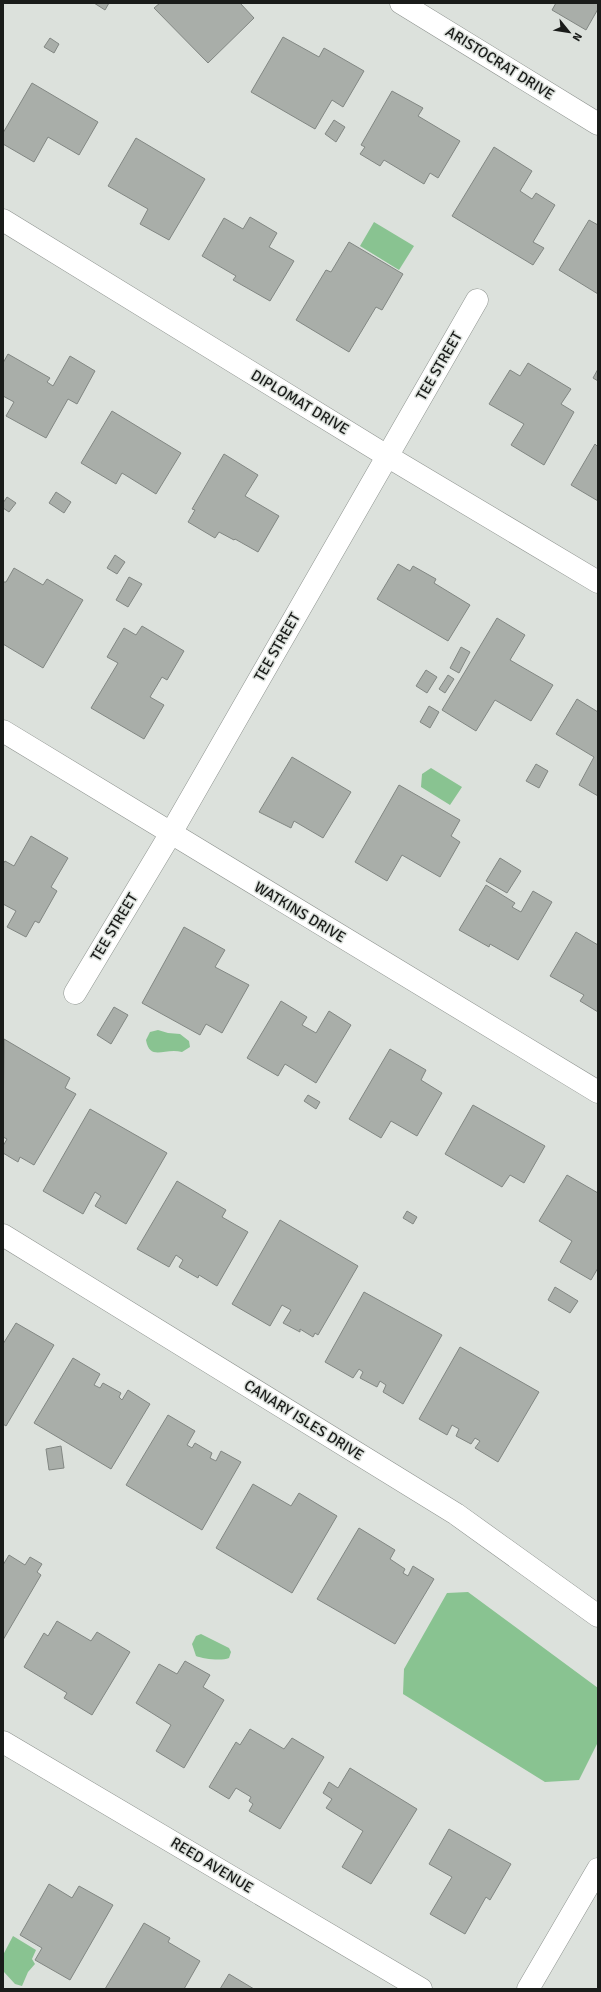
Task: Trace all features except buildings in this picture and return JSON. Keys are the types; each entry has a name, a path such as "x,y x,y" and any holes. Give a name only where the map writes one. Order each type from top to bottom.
{"street":[{"name":"ARISTOCRAT DRIVE","path":"401,3 598,124"},
{"name":"DIPLOMAT DRIVE","path":"3,220 387,456 598,582"},
{"name":"TEE STREET","path":"75,993 171,833 477,300"},
{"name":"WATKINS DRIVE","path":"3,732 598,1092"},
{"name":"CANARY ISLES DRIVE","path":"3,1235 456,1514 598,1616"},
{"name":"REED AVENUE","path":"3,1742 422,1989"},
{"path":"528,1989 598,1869"}],"shaded area":[{"path":"374,222 414,246 399,270 360,246"},
{"path":"431,768 462,787 450,805 421,787 422,774"},
{"path":"158,1030 180,1034 189,1041 190,1047 182,1052 155,1052 151,1050 148,1047 146,1040 150,1032"},
{"path":"468,1592 598,1688 598,1742 579,1780 545,1782 403,1694 404,1669 447,1593"},
{"path":"201,1634 229,1648 231,1652 229,1658 212,1659 196,1656 192,1644 196,1636"},
{"path":"13,1936 36,1950 32,1959 35,1964 28,1972 22,1986 15,1984 4,1972 3,1955"}]}
